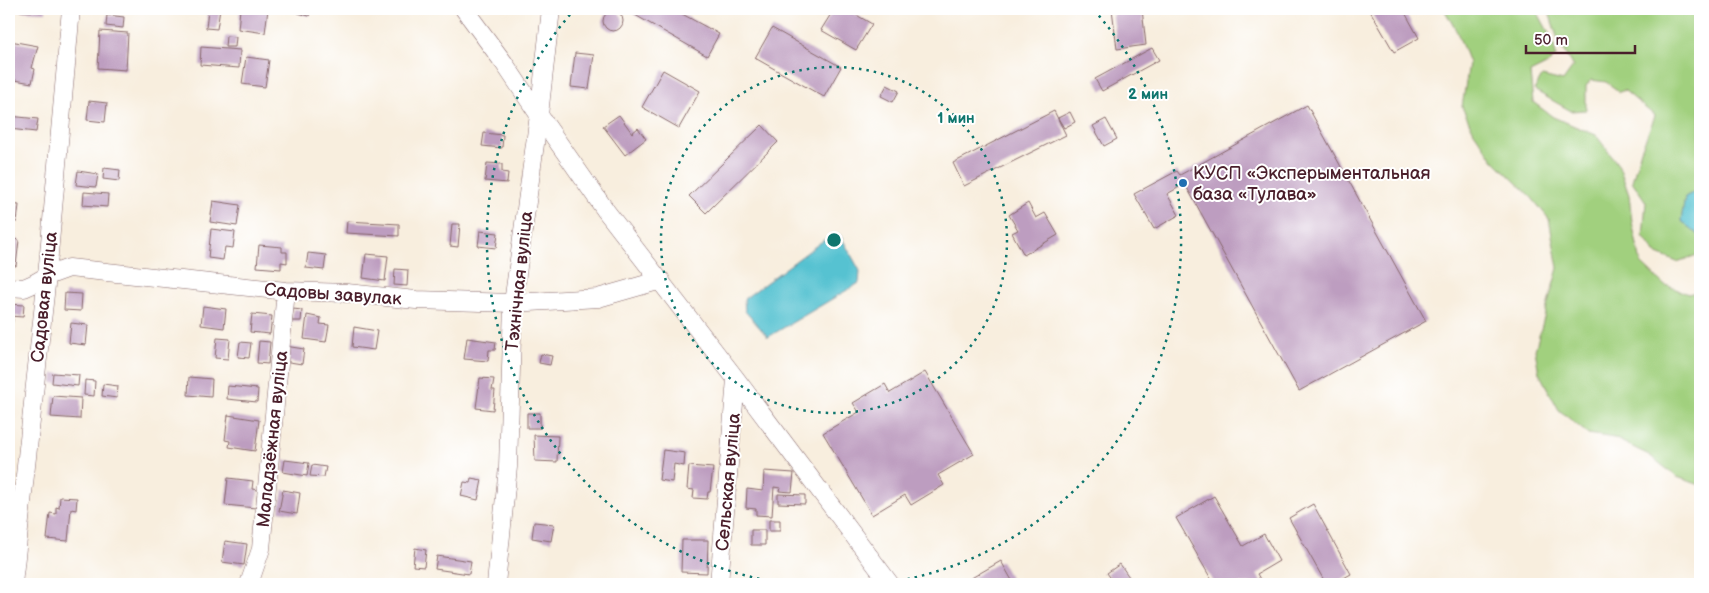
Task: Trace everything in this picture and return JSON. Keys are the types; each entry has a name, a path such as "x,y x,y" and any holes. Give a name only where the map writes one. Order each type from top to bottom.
{"street":[{"name":"Садовая вуліца","path":"13,584 47,276 71,9"},
{"path":"464,9 504,63 538,115 606,211 661,280 890,584"},
{"name":"Тэхнічная вуліца","path":"496,584 508,467 513,303 551,9"},
{"name":"Садовы завулак","path":"9,286 24,288 47,276 69,268 286,292 347,293 416,300 513,303 598,298 661,280"},
{"name":"Маладзёжная вуліца","path":"249,584 261,549 286,292"},
{"name":"Сельская вуліца","path":"719,584 736,380"}],"green space":[{"path":"1444,9 1536,9 1553,41 1556,56 1548,64 1530,73 1533,102 1553,117 1596,135 1619,166 1629,195 1632,222 1641,263 1663,284 1688,294 1700,291 1700,485 1677,477 1649,455 1614,438 1588,434 1559,410 1539,373 1535,350 1558,268 1549,219 1532,198 1494,161 1474,132 1462,107 1469,63 1457,32"},
{"path":"1548,9 1700,9 1700,189 1685,197 1681,221 1700,236 1700,254 1677,262 1655,253 1643,236 1646,202 1632,181 1641,150 1655,116 1624,90 1620,92 1606,82 1591,80 1586,86 1586,110 1571,111 1534,90 1542,76 1563,81 1573,67 1559,43"}],"water":[{"path":"1700,189 1700,236 1681,221 1685,197"},
{"path":"832,234 840,235 860,271 859,283 768,337 745,311 744,299"}],"building":[{"path":"20,9 46,9 46,12 20,11"},
{"path":"208,9 220,9 217,29 206,28"},
{"path":"240,9 268,9 265,33 238,29"},
{"path":"299,9 312,9 309,16 298,13"},
{"path":"363,9 381,9 379,14"},
{"path":"629,9 673,9 719,34 707,56 628,11"},
{"path":"834,9 846,9 872,24 856,50 821,30"},
{"path":"1112,9 1142,9 1146,45 1117,49"},
{"path":"1369,9 1403,9 1419,38 1394,52"},
{"path":"609,11 617,11 623,17 623,25 617,31 609,31 603,25 603,17"},
{"path":"107,15 124,17 123,28 106,26"},
{"path":"772,28 841,67 824,97 755,58"},
{"path":"100,31 128,33 126,70 98,68"},
{"path":"226,36 236,37 235,47 225,47"},
{"path":"10,41 38,46 32,68 35,69 32,83 9,79"},
{"path":"201,47 240,50 239,68 200,65"},
{"path":"1152,48 1159,60 1102,91 1095,79"},
{"path":"575,53 594,55 589,89 571,87"},
{"path":"246,57 269,60 265,87 242,84"},
{"path":"663,70 700,91 679,128 642,107"},
{"path":"887,85 899,91 893,102 881,96"},
{"path":"89,101 107,103 105,122 87,120"},
{"path":"1307,105 1426,321 1299,391 1185,184 1167,194 1179,215 1154,229 1134,194 1177,171 1180,175"},
{"path":"1054,111 1066,135 964,186 953,163"},
{"path":"1070,112 1075,122 1064,128 1058,118"},
{"path":"619,115 632,133 638,128 646,139 625,155 603,126"},
{"path":"9,116 38,119 36,132 9,129"},
{"path":"1106,119 1117,139 1104,146 1093,126"},
{"path":"762,125 778,142 706,213 689,196"},
{"path":"484,133 503,135 502,148 482,146"},
{"path":"487,163 502,164 502,172 508,173 507,183 485,181"},
{"path":"104,168 120,170 119,181 103,179"},
{"path":"78,171 98,174 96,187 76,185"},
{"path":"84,192 108,194 107,207 83,205"},
{"path":"213,201 240,205 237,226 210,222"},
{"path":"1028,203 1036,218 1045,213 1058,235 1024,255 1012,233 1018,230 1009,215"},
{"path":"9,204 19,205 17,222 9,221"},
{"path":"347,221 399,224 399,236 346,233"},
{"path":"452,224 460,224 458,247 450,246"},
{"path":"211,229 235,232 233,248 225,247 223,260 208,258"},
{"path":"480,231 498,233 496,248 478,246"},
{"path":"9,238 19,240 16,266 9,265"},
{"path":"259,245 282,247 282,252 287,252 287,263 281,262 281,269 257,267"},
{"path":"308,253 326,255 324,270 306,268"},
{"path":"366,254 388,256 385,281 363,278"},
{"path":"395,269 408,270 407,286 394,285"},
{"path":"65,293 82,294 81,311 64,310"},
{"path":"9,304 24,305 23,317 9,316"},
{"path":"203,306 226,309 224,328 201,325"},
{"path":"293,309 302,310 301,321 292,321"},
{"path":"252,314 272,316 270,334 250,332"},
{"path":"307,315 321,318 320,324 329,325 326,342 304,339"},
{"path":"9,319 13,319 11,338 9,338"},
{"path":"71,323 88,325 86,345 69,343"},
{"path":"354,327 377,331 374,350 352,347"},
{"path":"217,338 230,339 228,359 215,358"},
{"path":"467,338 496,342 495,350 489,350 488,361 464,359"},
{"path":"259,341 270,342 268,364 257,363"},
{"path":"240,342 251,343 249,358 238,357"},
{"path":"285,346 304,349 302,364 283,361"},
{"path":"541,354 552,356 550,365 539,363"},
{"path":"925,372 974,454 938,475 944,485 911,505 905,495 872,515 823,433 859,412 853,403 885,384 890,393"},
{"path":"53,373 79,375 78,386 52,383"},
{"path":"189,377 212,379 211,397 188,395"},
{"path":"480,378 494,379 492,390 495,390 493,410 476,408"},
{"path":"85,380 95,381 94,396 84,395"},
{"path":"103,384 118,386 117,398 102,396"},
{"path":"228,386 258,389 257,402 227,399"},
{"path":"53,396 81,398 80,419 51,417"},
{"path":"527,413 540,413 540,428 527,428"},
{"path":"228,415 259,420 255,451 229,447 230,441 225,440"},
{"path":"534,435 558,436 557,462 535,461"},
{"path":"663,450 685,453 684,466 674,464 672,482 659,480"},
{"path":"285,460 309,463 307,476 283,472"},
{"path":"312,465 326,467 324,477 310,476"},
{"path":"689,466 713,468 710,492 708,492 707,499 693,498 694,490 687,489"},
{"path":"764,471 794,473 792,492 779,491 780,488 774,487 772,516 756,515 756,509 746,508 747,489 763,491"},
{"path":"228,478 253,481 252,489 258,490 256,508 225,505"},
{"path":"471,478 482,480 478,500 461,496 464,482 470,483"},
{"path":"283,490 300,493 297,514 279,511"},
{"path":"778,494 805,495 805,504 778,503"},
{"path":"1214,496 1243,546 1264,534 1279,561 1257,574 1263,584 1214,584 1176,518"},
{"path":"60,497 77,498 76,510 71,509 68,541 47,539 50,513 56,514 56,507 59,508"},
{"path":"1313,504 1351,574 1333,584 1326,584 1289,518"},
{"path":"769,520 780,520 780,531 769,531"},
{"path":"534,522 554,524 551,541 532,538"},
{"path":"751,530 765,530 765,545 751,545"},
{"path":"682,540 708,540 707,573 681,572"},
{"path":"225,541 247,544 244,565 222,562"},
{"path":"415,548 426,550 424,567 413,566"},
{"path":"437,556 471,561 469,574 435,569"},
{"path":"1001,561 1014,584 961,584"},
{"path":"1120,564 1129,577 1115,584 1107,573"}],"place":[{"name":"КУСП «Эксперыментальная база «Тулава»","path":"1183,183"}]}
